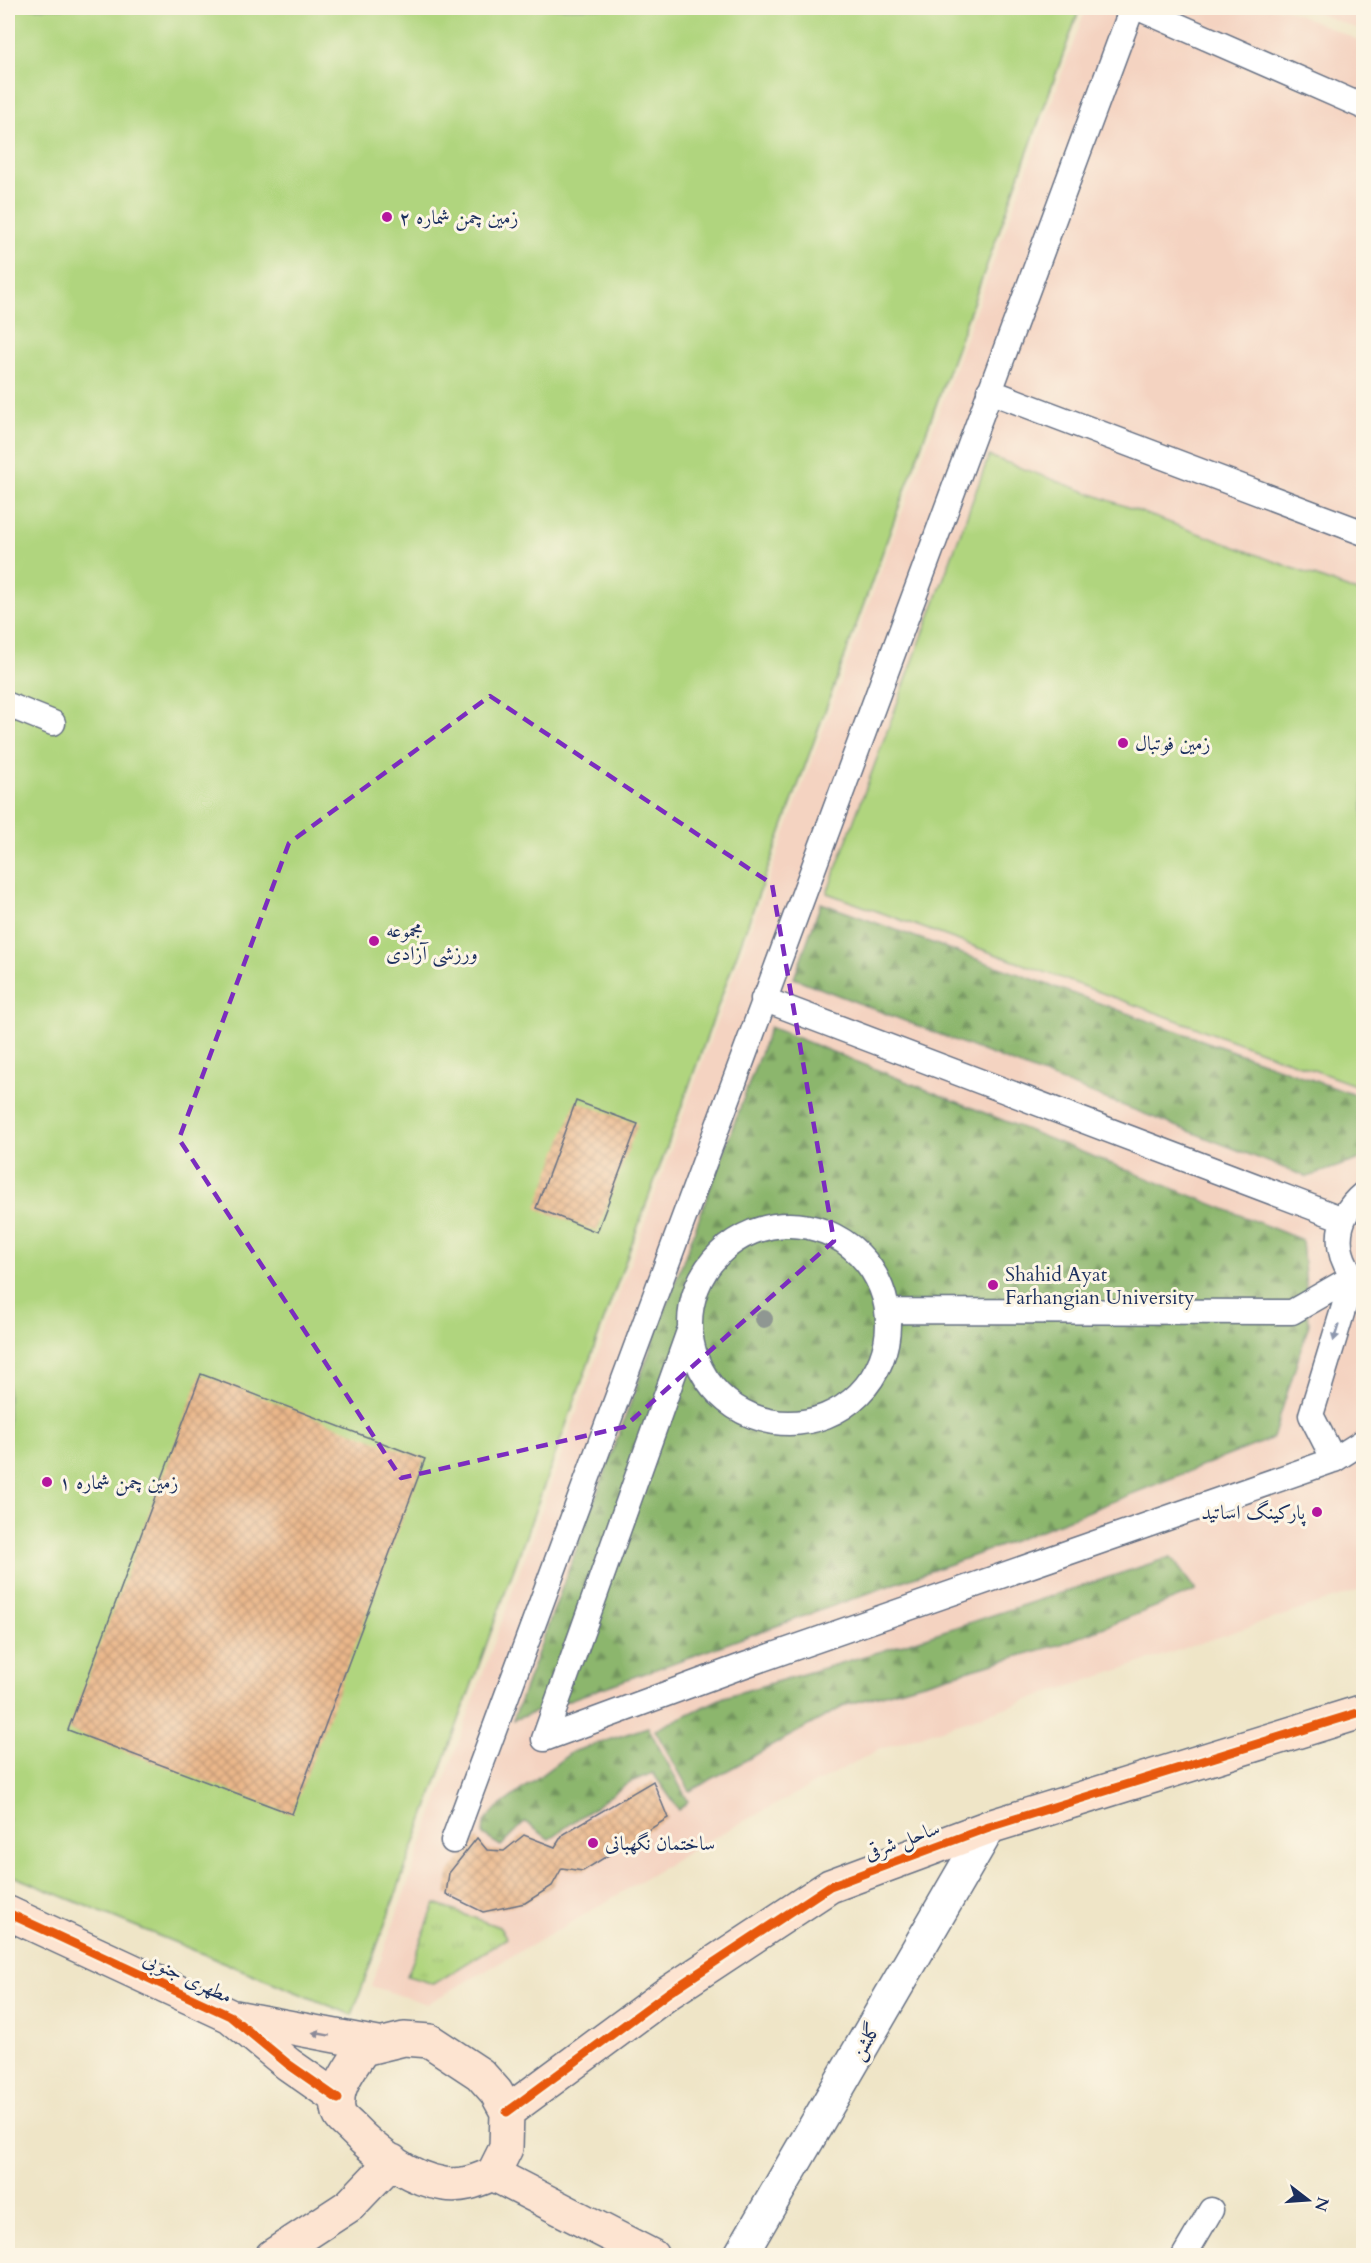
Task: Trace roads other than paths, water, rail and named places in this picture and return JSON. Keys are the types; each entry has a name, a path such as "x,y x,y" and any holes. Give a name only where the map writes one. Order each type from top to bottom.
{"street":[{"name":"ساحل شرقی","path":"507,2112 668,1993 830,1886 989,1827 1364,1712"},
{"name":"گلشن","path":"740,2256 989,1827"},
{"name":"مطهری جنوبی","path":"8,1913 230,2016 288,2064 338,2099"},
{"path":"230,2016 378,2044"},
{"path":"404,2039 430,2042 480,2074 496,2092 507,2112 506,2148 493,2174 468,2185 446,2185 424,2180 372,2149 339,2114 338,2099 345,2076 363,2049 404,2039"},
{"path":"273,2256 350,2205 392,2161"},
{"path":"493,2174 652,2256"}],"lane":[{"path":"453,1841 1132,8"},
{"path":"1138,8 1364,107"},
{"path":"989,391 1364,533"},
{"path":"8,705 53,723"},
{"path":"763,999 1343,1219"},
{"path":"1358,1282 1344,1264 1340,1249 1340,1234 1343,1219 1354,1201 1364,1193"},
{"path":"689,1331 696,1362 713,1389 737,1410 767,1422 799,1424 830,1416 856,1398 870,1382 888,1343 888,1311 878,1278 858,1251 830,1232 796,1224 763,1228 732,1242 708,1266 693,1297 689,1331 544,1738 731,1670 1334,1460 1364,1441"},
{"path":"888,1311 1292,1312 1358,1282"},
{"path":"1334,1460 1311,1415 1358,1282"},
{"path":"1184,2256 1211,2210"}],"place":[{"name":"زمین چمن شماره ۲","path":"387,217"},
{"name":"زمین فوتبال","path":"1123,743"},
{"name":"مجموعه ورزشی آزادی","path":"374,941"},
{"name":"Shahid Ayat Farhangian University","path":"993,1285"},
{"name":"زمین چمن شماره ۱","path":"47,1482"},
{"name":"پارکینگ اساتید","path":"1317,1512"},
{"name":"ساختمان نگهبانی","path":"593,1843"}]}
